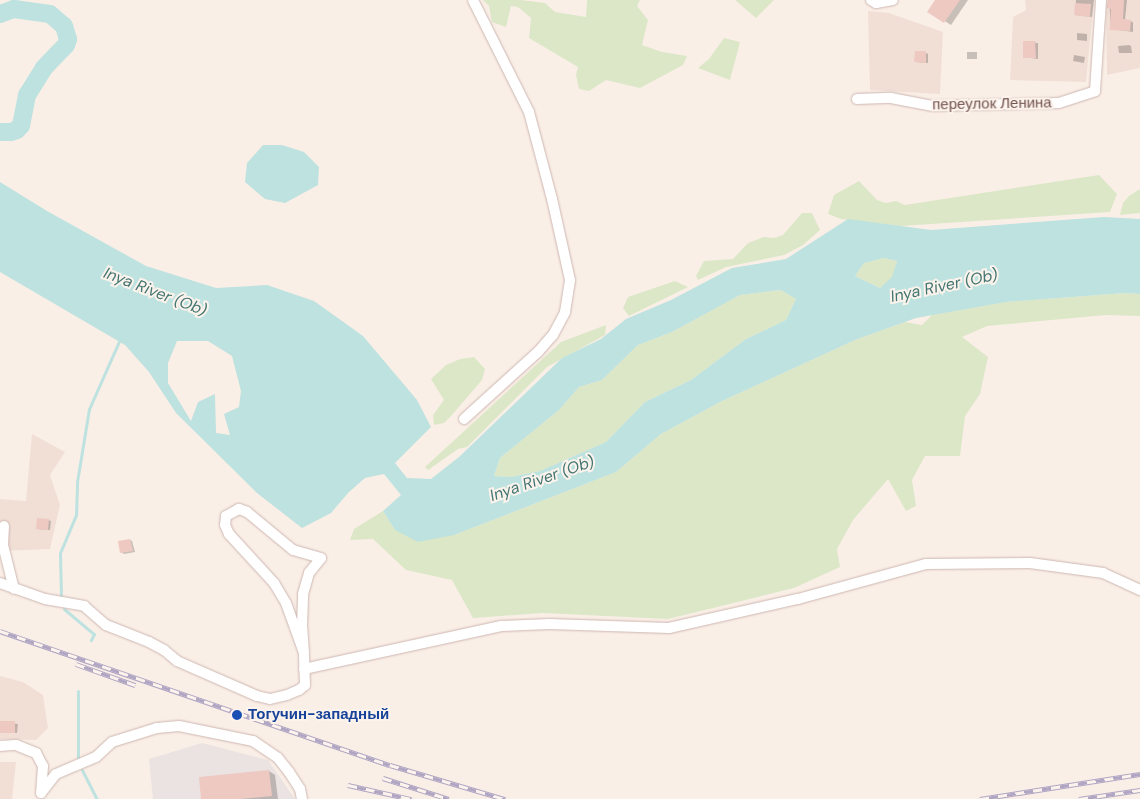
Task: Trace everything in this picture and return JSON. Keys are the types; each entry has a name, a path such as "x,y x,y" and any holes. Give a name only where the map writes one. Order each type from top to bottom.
{"street":[{"path":"464,419 538,352 553,335 566,312 570,280 552,199 529,112 472,0"},
{"path":"871,0 876,2 893,0"},
{"name":"переулок Ленина","path":"857,99 891,98 932,106 1059,103 1095,91 1100,0"},
{"path":"0,583 45,600 84,606 106,626 149,642 164,650 177,661 257,696 270,699 299,690 305,685 303,594 309,573 321,558 293,550 247,512 239,509 232,511 226,516 224,525 229,534 262,568 286,603 304,653"},
{"path":"4,526 3,545 14,588"},
{"path":"304,669 502,626 549,624 669,628 798,599 926,564 1030,563 1103,573 1140,590"},
{"path":"40,796 56,774 96,757 112,742 157,728 179,726 253,741 278,758 301,794"},
{"path":"0,746 16,745 36,753 43,766 40,796"}],"shaded area":[{"path":"1025,0 1094,0 1086,82 1010,80 1013,17 1026,10"},
{"path":"1106,0 1140,0 1140,68 1107,75"},
{"path":"868,11 889,13 943,32 940,94 870,90"},
{"path":"32,434 65,452 50,475 60,505 50,549 0,551 0,499 26,501"},
{"path":"0,676 23,682 43,695 48,728 36,740 0,739"},
{"path":"202,743 268,760 295,799 153,799 149,759"},
{"path":"0,762 16,762 12,799 0,799"}],"green space":[{"path":"483,0 521,0 545,3 555,12 586,17 587,0 640,0 637,6 648,20 642,45 662,52 687,56 683,65 640,88 606,80 589,91 579,89 576,75 578,67 529,38 531,18 518,7 511,6 506,27 492,22 489,6"},
{"path":"735,0 774,0 756,18"},
{"path":"724,38 740,42 730,80 698,68 709,59"},
{"path":"1099,175 1117,194 1110,212 901,226 841,219 828,214 834,195 859,181 877,200 886,203 896,201 905,205"},
{"path":"1140,189 1140,213 1120,215 1123,203 1129,196"},
{"path":"802,213 812,213 820,230 803,245 784,255 726,267 698,280 696,276 704,261 733,259 748,243 764,237 774,238 783,235"},
{"path":"884,258 897,261 893,277 880,288 855,276 864,263"},
{"path":"675,281 688,287 629,316 623,308 628,297"},
{"path":"781,290 796,299 786,320 746,339 691,380 645,402 606,442 540,471 511,477 494,476 500,458 559,410 579,387 602,380 638,345 672,332 740,295"},
{"path":"1125,293 1140,294 1140,316 1106,315 987,326 962,337 988,357 980,394 965,416 960,456 925,456 912,480 916,506 906,511 888,479 853,520 837,549 840,567 794,588 668,619 543,613 473,618 452,580 406,570 373,539 350,540 354,529 383,511 395,530 454,535 616,472 661,434 720,402 855,340 905,322 922,325 932,315 1006,302"},
{"path":"606,325 605,335 547,367 467,447 458,449 428,470 425,467 561,342"},
{"path":"474,357 485,369 482,380 444,423 434,425 433,415 444,400 431,379 446,365 460,359"}],"water":[{"path":"263,145 282,145 304,152 319,167 318,185 285,203 265,199 245,182 247,163"},
{"name":"Inya River (Ob)","path":"0,182 47,211 146,266 216,288 267,285 314,301 363,336 417,400 431,427 395,463 407,478 431,479 459,457 562,358 601,339 626,319 671,300 732,268 786,259 848,219 931,230 1104,217 1140,219 1140,294 1125,293 1006,302 916,318 855,340 720,402 661,434 616,472 454,535 418,542 395,530 383,511 401,495 384,474 365,478 349,492 331,513 302,528 257,493 176,413 149,372 125,345 0,272","holes":["884,258 897,261 892,277 880,288 855,276 864,263","781,290 796,299 786,320 746,339 691,380 645,402 606,442 540,471 511,477 494,476 500,458 559,410 579,387 602,380 638,345 672,332 740,295","177,341 208,341 232,356 241,391 239,407 224,414 230,435 216,433 215,394 198,402 191,421 168,383 168,363"]}],"building":[{"path":"935,0 960,0 944,23 927,12"},
{"path":"1108,0 1124,0 1123,19 1131,20 1130,31 1110,30 1111,9 1107,8"},
{"path":"1075,3 1091,4 1090,17 1074,15"},
{"path":"1023,41 1035,41 1036,58 1023,58"},
{"path":"915,51 926,51 926,63 914,62"},
{"path":"37,518 49,519 48,530 36,529"},
{"path":"130,539 133,551 120,553 118,541"},
{"path":"0,721 15,721 15,733 0,733"},
{"path":"269,770 272,796 241,799 201,799 199,777"}],"waterway":[{"path":"0,14 14,9 50,14 64,26 68,39 66,45 44,68 27,95 21,125 17,130 0,132"},
{"path":"61,597 60,553 76,515 77,482 89,409 120,339"},
{"path":"64,609 94,634 91,640"},
{"path":"78,691 78,757"},
{"path":"82,770 97,799"}],"railway":[{"path":"0,631 390,765 505,799"},
{"path":"76,664 135,685"},
{"path":"980,799 1140,774"},
{"path":"383,778 449,799"},
{"path":"348,785 411,799"},
{"path":"1079,799 1140,790"}],"place":[{"name":"Тогучин-западный","path":"237,715"}]}
